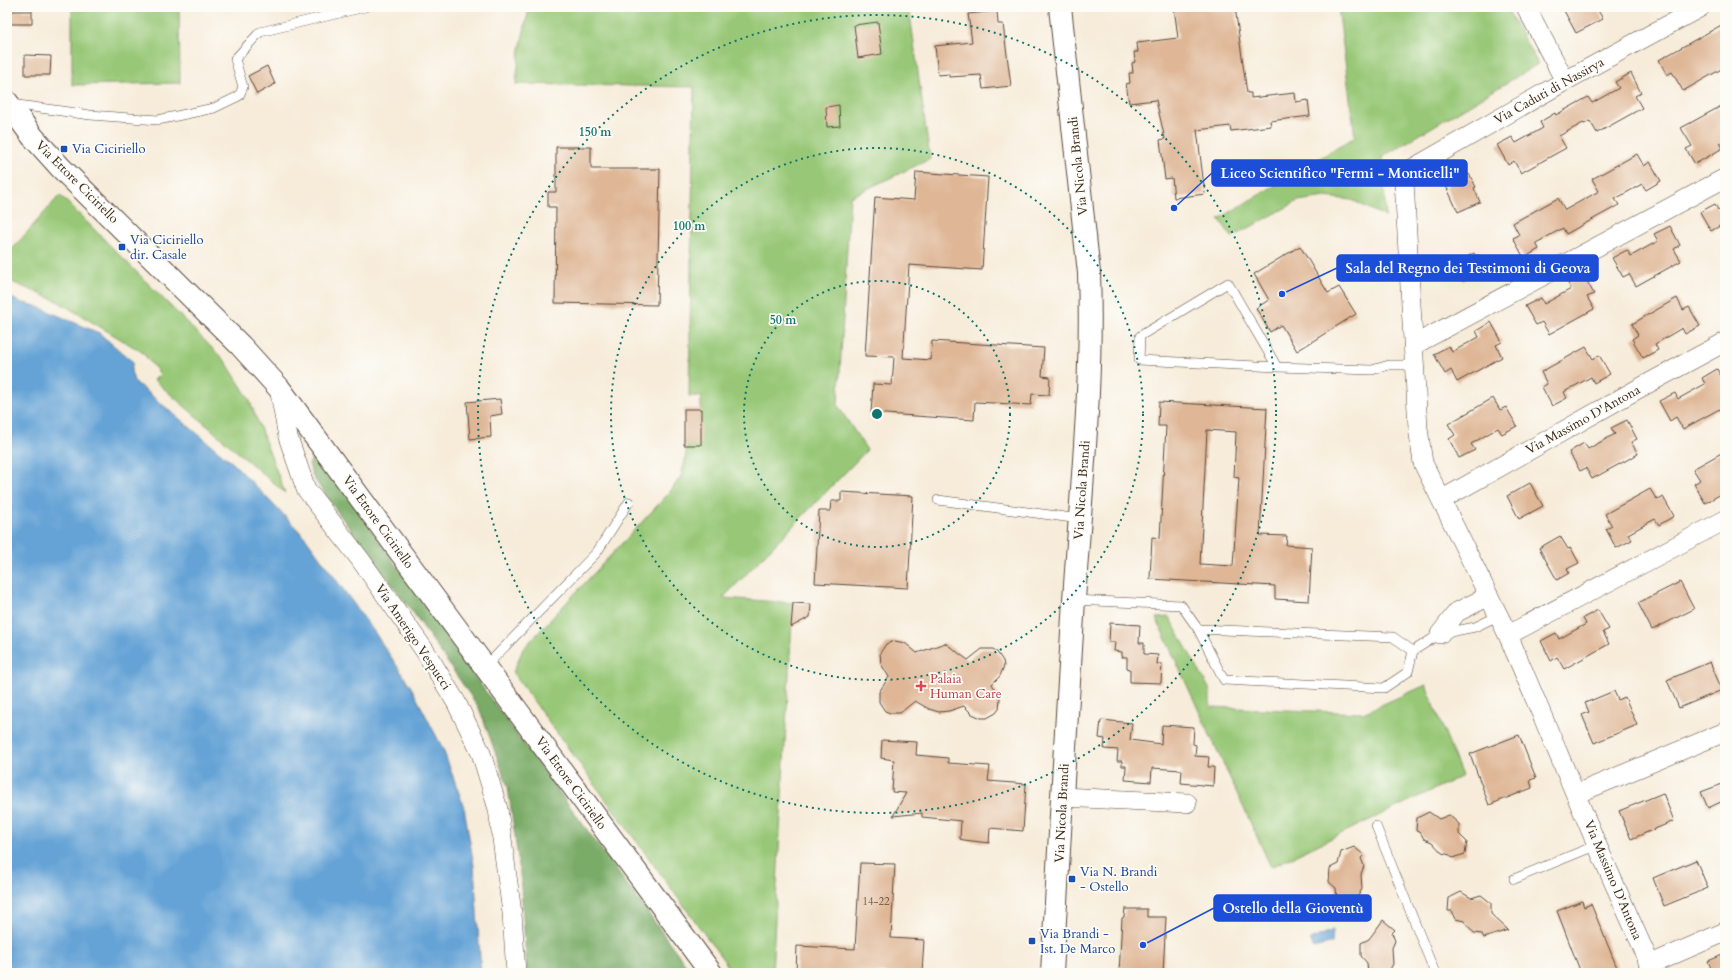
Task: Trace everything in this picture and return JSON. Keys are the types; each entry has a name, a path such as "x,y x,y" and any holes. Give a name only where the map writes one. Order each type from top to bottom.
{"street":[{"name":"Via Nicola Brandi","path":"1052,973 1074,600 1086,442 1090,317 1089,280 1060,7"},
{"path":"1526,7 1565,81"},
{"name":"Via Caduti di Nassirya","path":"1404,180 1410,170 1565,81 1701,7"},
{"name":"Via Ettore Ciciriello","path":"7,103 33,138 61,168 241,346 279,388 711,973"},
{"path":"1414,344 1725,178"},
{"name":"Via Massimo D'Antona","path":"1404,180 1418,428 1423,463 1508,635 1650,969 1725,932"},
{"name":"Via Massimo D'Antona","path":"1441,500 1636,390 1725,342"},
{"name":"Via Amerigo Vespucci","path":"279,388 288,437 306,489 360,559 425,651 456,702 482,753 498,809 512,913 516,973"},
{"path":"1508,635 1725,520"},
{"path":"1440,634 1457,612 1488,596"},
{"path":"1576,794 1725,732"},
{"path":"1062,797 1187,803"}],"lane":[{"path":"7,103 90,115 158,120 214,108 240,96 244,87 235,59 260,32 365,7"},
{"path":"1277,367 1228,283 1140,336 1139,360 1277,367 1372,370 1389,365 1415,365"},
{"path":"938,500 1080,519"},
{"path":"485,667 597,552 629,502"},
{"path":"1074,600 1181,605 1198,629 1224,680 1384,688 1408,672 1413,650 1440,634 1475,627 1498,616"},
{"path":"1198,629 1393,637 1413,650"},
{"path":"1376,826 1435,973"},
{"path":"1514,879 1597,845"}],"green space":[{"path":"72,7 179,7 180,83 72,85"},
{"path":"522,7 909,7 930,159 850,197 838,406 867,450 723,598 793,603 772,973 733,973 513,673 523,649 670,492 681,476 687,445 701,409 701,396 689,396 694,87 516,84 520,49 529,8"},
{"path":"1338,7 1506,7 1538,64 1382,157 1386,217 1352,200 1325,197 1298,201 1232,237 1219,219 1355,137"},
{"path":"60,195 226,362 249,399 285,493 154,380 160,374 142,352 57,301 7,280 7,255"},
{"path":"313,455 323,460 453,647 692,973 527,973 520,873 508,787 479,708 415,615 313,477 309,465"},
{"path":"1169,617 1210,690 1210,707 1363,713 1426,685 1462,776 1271,867 1156,618"}],"water":[{"path":"7,296 20,302 36,306 99,333 133,362 131,371 134,381 234,464 305,537 375,633 411,687 443,749 464,807 474,866 481,973 7,973"},
{"path":"1333,930 1332,943 1314,948 1310,940"}],"building":[{"path":"1174,7 1235,7 1247,93 1251,93 1251,98 1295,93 1296,102 1308,100 1310,116 1270,121 1271,126 1231,131 1230,126 1197,130 1205,194 1174,198 1172,178 1165,179 1160,140 1165,139 1156,100 1129,103 1126,84 1130,83 1129,73 1133,73 1132,63 1135,62 1134,52 1138,52 1137,43 1178,38"},
{"path":"1562,7 1596,7 1603,19 1576,33"},
{"path":"7,11 32,11 32,24 7,24"},
{"path":"997,11 998,24 1003,24 1011,86 983,89 981,75 949,77 949,74 938,75 935,46 972,42 968,14"},
{"path":"878,22 882,54 858,58 854,25"},
{"path":"1725,23 1725,67 1683,91 1672,72 1667,75 1659,60"},
{"path":"25,55 51,56 50,75 25,75"},
{"path":"267,66 275,84 257,94 248,76"},
{"path":"1631,73 1641,93 1635,96 1642,108 1597,133 1590,121 1584,124 1583,123 1559,136 1566,148 1521,173 1514,161 1508,165 1497,145 1512,137 1516,143 1543,128 1540,122 1588,97 1592,103 1619,88 1615,82"},
{"path":"1725,104 1725,140 1720,143 1723,148 1695,164 1686,149 1692,146 1681,128"},
{"path":"839,105 840,126 827,127 826,107"},
{"path":"556,147 591,147 591,169 660,169 657,305 555,303 556,207 548,207 548,192 556,192"},
{"path":"1637,154 1644,166 1650,162 1661,181 1646,190 1642,184 1615,199 1619,205 1566,234 1563,228 1536,243 1539,249 1524,258 1513,238 1519,235 1513,223 1558,198 1565,210 1599,191 1592,179"},
{"path":"916,172 988,177 982,270 909,265 903,358 931,360 932,341 1044,348 1042,376 1050,377 1049,395 1032,394 1031,405 975,402 974,420 871,413 873,384 892,385 894,357 865,356 875,197 914,200"},
{"path":"1469,174 1476,187 1474,188 1480,202 1458,212 1446,186"},
{"path":"1715,204 1718,210 1725,206 1725,223 1711,231 1700,212"},
{"path":"1670,226 1680,245 1674,249 1681,261 1636,286 1629,274 1623,277 1612,258 1627,250 1631,256 1658,241 1654,234"},
{"path":"1300,246 1328,293 1339,287 1356,314 1297,351 1281,325 1270,332 1256,308 1269,300 1254,274"},
{"path":"1474,253 1476,256 1479,255 1486,267 1463,281 1454,264"},
{"path":"1583,274 1594,294 1587,297 1594,309 1549,334 1542,322 1536,325 1525,306 1541,298 1544,304 1571,289 1568,283"},
{"path":"1677,298 1683,310 1689,307 1700,326 1685,334 1682,328 1655,344 1658,350 1643,358 1632,339 1638,335 1632,324"},
{"path":"1491,322 1502,342 1496,345 1502,357 1457,382 1451,370 1445,374 1434,354 1449,346 1452,352 1479,337 1476,331"},
{"path":"1586,347 1593,359 1599,355 1610,374 1594,383 1591,377 1564,392 1567,398 1552,406 1542,387 1547,384 1541,372"},
{"path":"1717,369 1725,384 1725,406 1683,429 1676,417 1670,421 1659,401 1675,393 1678,399 1705,384 1702,378"},
{"path":"1493,398 1500,410 1506,407 1517,426 1502,434 1498,428 1471,444 1475,450 1459,458 1449,439 1455,435 1448,424"},
{"path":"500,399 502,414 490,416 491,437 470,439 467,402"},
{"path":"1159,402 1267,408 1260,535 1287,536 1286,545 1312,547 1309,601 1275,599 1275,586 1150,579 1152,537 1160,538 1166,426 1158,426","holes":["1207,430 1236,432 1234,477 1239,478 1233,566 1200,564"]},
{"path":"684,409 701,409 701,445 684,445"},
{"path":"1627,420 1637,439 1631,442 1638,454 1592,479 1586,468 1580,471 1569,452 1584,443 1588,449 1615,434 1611,428"},
{"path":"1725,451 1725,492 1705,503 1694,484 1700,480 1693,469"},
{"path":"1530,483 1543,506 1519,519 1507,496"},
{"path":"1650,489 1657,500 1663,497 1674,516 1659,525 1655,519 1628,534 1632,540 1616,548 1606,529 1612,526 1605,514"},
{"path":"841,492 913,496 908,588 815,583 819,511 830,511 831,501 841,501"},
{"path":"1560,536 1568,549 1571,548 1579,563 1567,569 1569,573 1557,580 1539,548"},
{"path":"1680,582 1694,609 1652,630 1638,603"},
{"path":"793,603 811,604 810,617 791,627"},
{"path":"1598,610 1609,629 1603,632 1609,644 1564,669 1557,657 1551,661 1541,641 1556,633 1559,639 1586,624 1583,618"},
{"path":"1110,623 1140,625 1139,643 1144,643 1144,654 1158,655 1157,664 1162,664 1161,683 1130,682 1130,669 1127,668 1127,657 1122,657 1122,652 1114,651 1115,642 1109,642"},
{"path":"895,641 905,643 917,653 945,643 968,660 982,649 993,649 1003,661 1004,666 1000,676 992,684 1000,698 999,709 996,713 987,718 981,718 972,714 964,706 949,711 939,712 929,709 915,701 900,713 890,713 885,711 879,702 879,692 889,677 881,664 880,653 886,644"},
{"path":"1710,662 1722,690 1679,708 1667,680"},
{"path":"1614,691 1618,700 1625,697 1637,725 1594,743 1582,715 1589,712 1585,703"},
{"path":"1101,720 1132,723 1130,740 1161,744 1162,725 1194,727 1193,744 1196,745 1195,756 1209,757 1208,767 1214,767 1213,786 1181,783 1182,770 1152,768 1151,782 1125,780 1126,766 1122,766 1122,761 1117,761 1118,750 1104,749 1105,739 1099,738"},
{"path":"1519,735 1536,778 1530,780 1532,788 1489,805 1470,754"},
{"path":"882,740 917,742 916,755 948,758 948,763 990,766 988,781 1026,784 1023,831 990,828 989,843 960,839 961,821 922,817 922,813 893,816 906,793 892,792 894,760 881,758"},
{"path":"1725,783 1725,800 1708,808 1701,792"},
{"path":"1663,793 1674,821 1631,839 1619,811"},
{"path":"1429,812 1439,819 1449,815 1459,824 1459,834 1467,842 1465,854 1452,858 1450,855 1442,853 1432,842 1424,839 1420,832 1416,831 1417,818"},
{"path":"1354,847 1364,855 1361,858 1364,866 1361,874 1362,889 1358,896 1360,900 1348,906 1337,900 1336,888 1329,882 1330,868 1338,864 1341,852"},
{"path":"1696,860 1708,888 1664,906 1653,878"},
{"path":"860,863 895,864 891,938 924,940 922,973 796,973 797,946 855,949"},
{"path":"1461,892 1471,898 1481,895 1491,903 1491,914 1508,930 1484,938 1482,934 1474,933 1464,921 1456,919 1452,911 1448,911 1449,898"},
{"path":"1582,901 1584,907 1591,904 1618,970 1616,970 1617,973 1581,973 1557,911"},
{"path":"1125,909 1147,909 1147,917 1166,917 1163,973 1119,973 1122,918 1124,917"},
{"path":"1383,920 1395,930 1392,933 1395,941 1392,948 1393,964 1388,973 1368,973 1367,963 1361,956 1361,943 1369,939"},
{"path":"1725,954 1725,973 1713,973 1708,961"}],"place":[{"name":"Via Ciciriello","path":"64,149"},
{"name":"Liceo Scientifico \"Fermi - Monticelli\"","path":"1174,208"},
{"name":"Via Ciciriello dir. Casale","path":"122,247"},
{"name":"Sala del Regno dei Testimoni di Geova","path":"1282,294"},
{"name":"Palaia Human Care","path":"921,686"},
{"name":"Via N. Brandi - Ostello","path":"1072,879"},
{"name":"Via Brandi - Ist. De Marco","path":"1032,941"},
{"name":"Ostello della Gioventù","path":"1143,945"}]}
